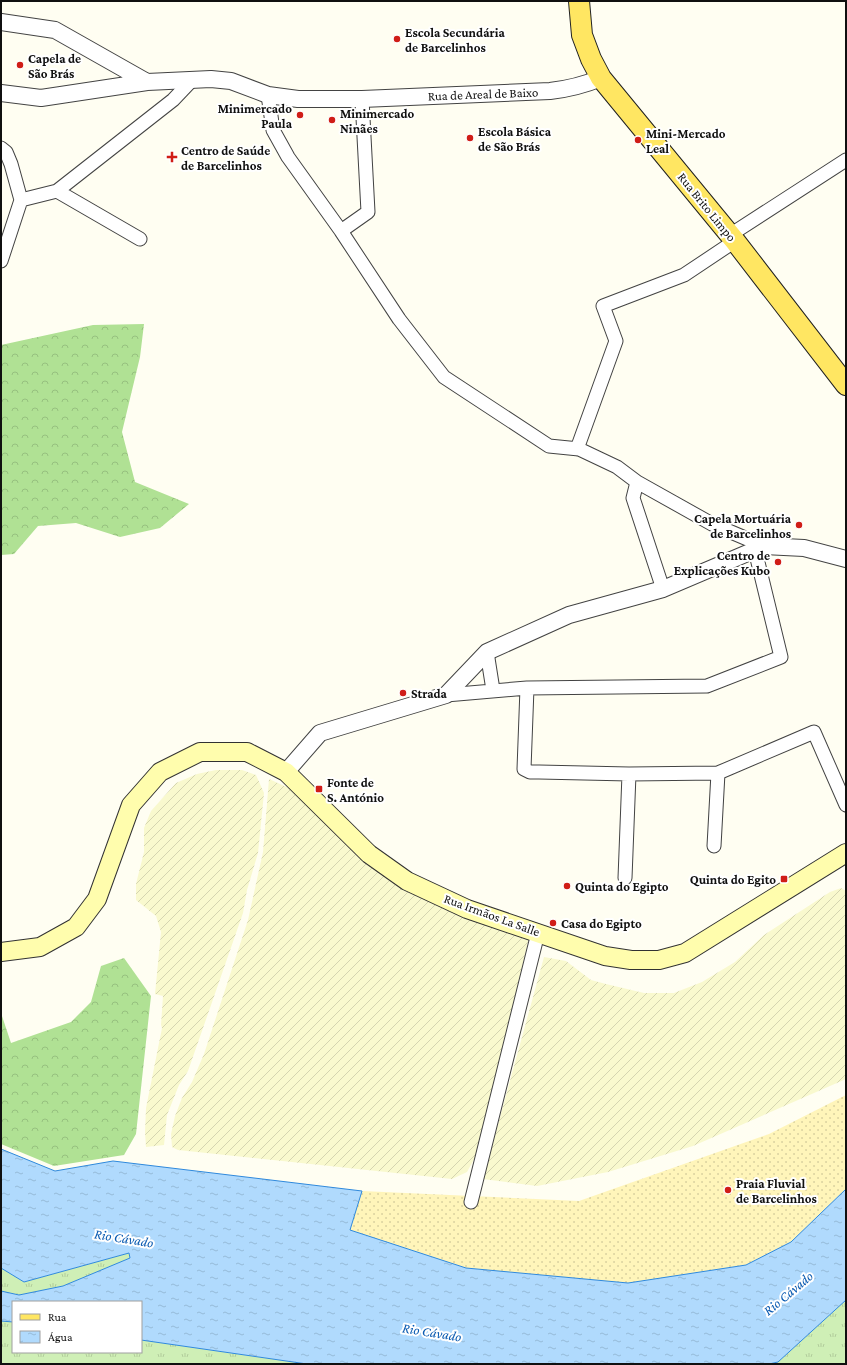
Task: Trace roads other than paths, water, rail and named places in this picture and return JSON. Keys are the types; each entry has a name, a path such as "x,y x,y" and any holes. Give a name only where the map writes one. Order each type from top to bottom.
{"main road":[{"name":"Rua Brito Limpo","path":"579,1 582,35 591,59 602,78 732,238 846,385"},
{"name":"Rua Irmãos La Salle","path":"1,952 40,947 76,927 97,899 131,805 160,772 200,752 246,752 286,772 369,854 407,881 467,909 605,956 631,960 659,960 685,953 844,855"}],"street":[{"path":"1,22 55,30 147,82"},
{"name":"Rua de Areal de Baixo","path":"1,93 41,98 147,82 211,79 231,81 268,95 298,99 362,99 550,91 571,89 602,78"},
{"path":"21,200 57,191 173,100 192,80"},
{"path":"268,95 273,130 288,157 341,230 399,319 444,377 549,446 577,449 617,467 637,482 712,524 759,548"},
{"path":"341,230 368,212 362,99"},
{"path":"1,148 6,152 11,164 21,200 1,262"},
{"path":"577,449 616,341 603,306 684,275 732,238 846,160"},
{"path":"57,191 140,239"},
{"path":"637,482 633,498 663,589"},
{"path":"286,772 320,733 446,694 527,688 707,686 781,657 759,548"},
{"path":"446,694 487,652 569,615 663,589 759,548 804,548 846,559"},
{"path":"487,652 493,690"},
{"path":"527,688 524,769 530,772 629,774 718,773 814,732 846,805"},
{"path":"714,846 718,773"},
{"path":"626,878 629,774"},
{"path":"471,1202 538,933"}],"water":[{"name":"Rio Cávado","path":"1,1149 55,1171 113,1161 362,1191 350,1230 466,1268 628,1283 746,1265 791,1242 846,1189 846,1300 778,1362 769,1364 307,1364 142,1340 142,1301 12,1301 12,1322 1,1321 1,1291 19,1295 63,1286 130,1258 129,1253 24,1282 1,1268"}],"place":[{"name":"Escola Secundária de Barcelinhos","path":"397,39"},
{"name":"Capela de São Brás","path":"20,65"},
{"name":"Minimercado Paula","path":"300,115"},
{"name":"Minimercado Ninães","path":"332,120"},
{"name":"Escola Básica de São Brás","path":"470,138"},
{"name":"Mini-Mercado Leal","path":"638,140"},
{"name":"Centro de Saúde de Barcelinhos","path":"172,157"},
{"name":"Capela Mortuária de Barcelinhos","path":"799,525"},
{"name":"Centro de Explicações Kubo","path":"778,562"},
{"name":"Strada","path":"403,693"},
{"name":"Fonte de S. António","path":"319,789"},
{"name":"Quinta do Egito","path":"784,879"},
{"name":"Quinta do Egipto","path":"567,886"},
{"name":"Casa do Egipto","path":"553,923"},
{"name":"Praia Fluvial de Barcelinhos","path":"728,1190"}]}
